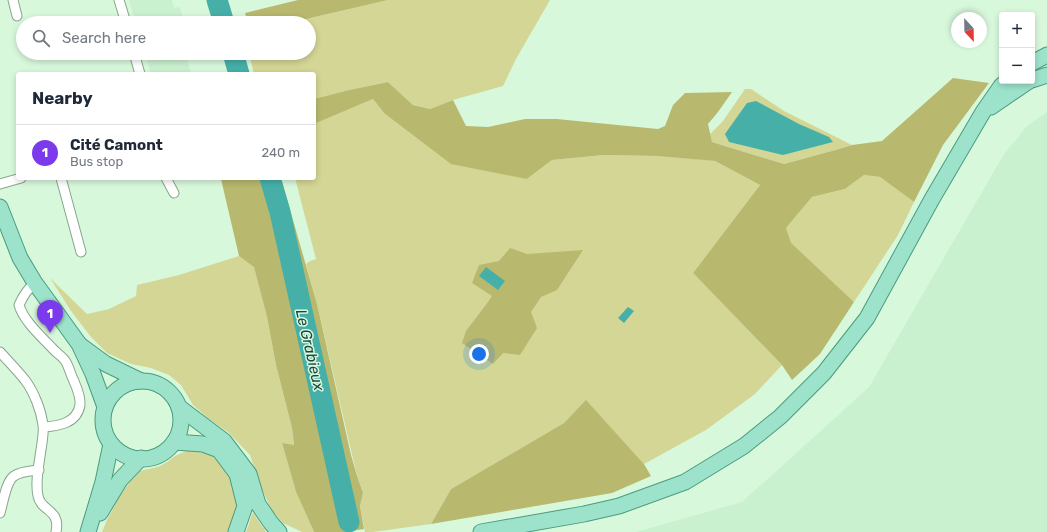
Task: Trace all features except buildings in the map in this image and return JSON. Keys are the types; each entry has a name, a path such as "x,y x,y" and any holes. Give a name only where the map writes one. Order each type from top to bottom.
{"main road":[{"path":"1035,61 1047,55"},
{"path":"1035,79 1047,75"},
{"path":"481,532 584,514 619,506 685,482 744,446 780,418 824,373 867,318 928,206 983,112 1003,84"},
{"path":"983,112 1025,84"},
{"path":"0,207 20,258 35,283 79,344 93,374 105,407"},
{"path":"79,344 106,364 141,381"},
{"path":"141,381 154,382 173,396 179,407 181,419 179,431 174,442 165,451 154,456 141,458 125,454 111,444 105,432 103,420 105,407 110,397 119,388 129,383 141,381"},
{"path":"179,407 224,441 250,474 258,504 279,532"},
{"path":"174,442 202,444 219,450 237,474 244,506 236,532"},
{"path":"88,532 103,482 111,444"},
{"path":"88,532 120,480 141,458"}],"street":[{"path":"13,0 17,16"},
{"path":"119,0 124,16"},
{"path":"136,60 139,72"},
{"path":"0,184 16,179"},
{"path":"62,180 81,252"},
{"path":"167,180 174,193"},
{"path":"35,283 24,293 19,305 22,313 65,361 78,391 80,404 73,418 67,422 58,426 44,426"},
{"path":"0,352 26,381 39,409 44,426 38,470 38,498 40,505 51,512 56,518 56,532"},
{"path":"0,513 10,480 20,473 38,470"}],"shaded area":[{"path":"129,0 172,0 174,8 180,7 182,16 134,16"},
{"path":"298,0 388,0 316,17 246,16 245,13"},
{"path":"388,0 550,0 516,59 503,86 453,100 430,109 413,105 388,82 316,98 316,72 254,72 251,60 316,60 316,17"},
{"path":"147,60 188,60 191,72 150,72"},
{"path":"953,78 989,83 943,145 914,202 880,177 864,175 845,189 812,197 786,228 791,243 854,302 820,354 792,380 782,365 693,273 760,185 715,161 658,156 604,155 552,160 527,179 451,164 384,113 373,99 316,123 316,98 388,82 413,105 430,109 453,100 466,126 488,127 525,119 557,119 658,129 665,126 673,105 685,93 732,92 708,124 712,142 784,164 852,145 882,141"},
{"path":"745,89 751,89 784,111 852,145 784,164 712,142 710,134 723,121"},
{"path":"373,99 384,113 527,179 552,160 604,155 666,156 715,161 760,185 693,273 782,365 755,394 706,430 644,464 586,401 564,423 451,489 431,524 365,532 360,506 363,493 357,476 317,304 306,264 316,259 296,180 316,180 316,123"},
{"path":"1047,112 1047,532 636,532 742,502 869,387 1004,154 1027,126"},
{"path":"864,175 880,177 914,202 898,235 854,302 790,243 786,228 812,197 845,189"},
{"path":"221,180 282,180 317,304 351,455 363,493 360,506 364,529 344,532 314,532 296,492 282,443 294,445 292,428 254,267 239,256"},
{"path":"510,248 527,254 583,250 557,290 541,297 531,312 537,328 520,355 503,353 493,364 462,343 466,331 492,296 472,283 479,265 499,261"},
{"path":"239,256 254,266 292,428 294,446 282,443 296,492 314,532 302,532 283,523 271,509 261,487 250,455 229,433 193,405 181,385 169,375 151,368 131,364 107,353 91,337 71,311 50,278 87,314 109,309 136,296 137,285 179,275"},
{"path":"586,400 644,464 651,476 612,493 431,524 451,489 564,423"},
{"path":"186,451 199,452 212,456 219,461 231,476 237,505 233,524 228,532 102,532 118,499 139,471 160,466"},
{"path":"253,513 266,532 246,532"}],"water":[{"path":"756,101 799,124 829,137 833,142 783,155 729,142 725,134 747,103"},
{"path":"486,267 505,281 498,290 479,276"},
{"path":"628,307 634,311 624,323 618,318"}],"waterway":[{"name":"Le Grabieux","path":"217,0 222,16"},
{"name":"Le Grabieux","path":"235,60 238,72"},
{"name":"Le Grabieux","path":"271,180 280,212 349,522"}],"place":[{"name":"Cité Camont","path":"50,333"}]}
